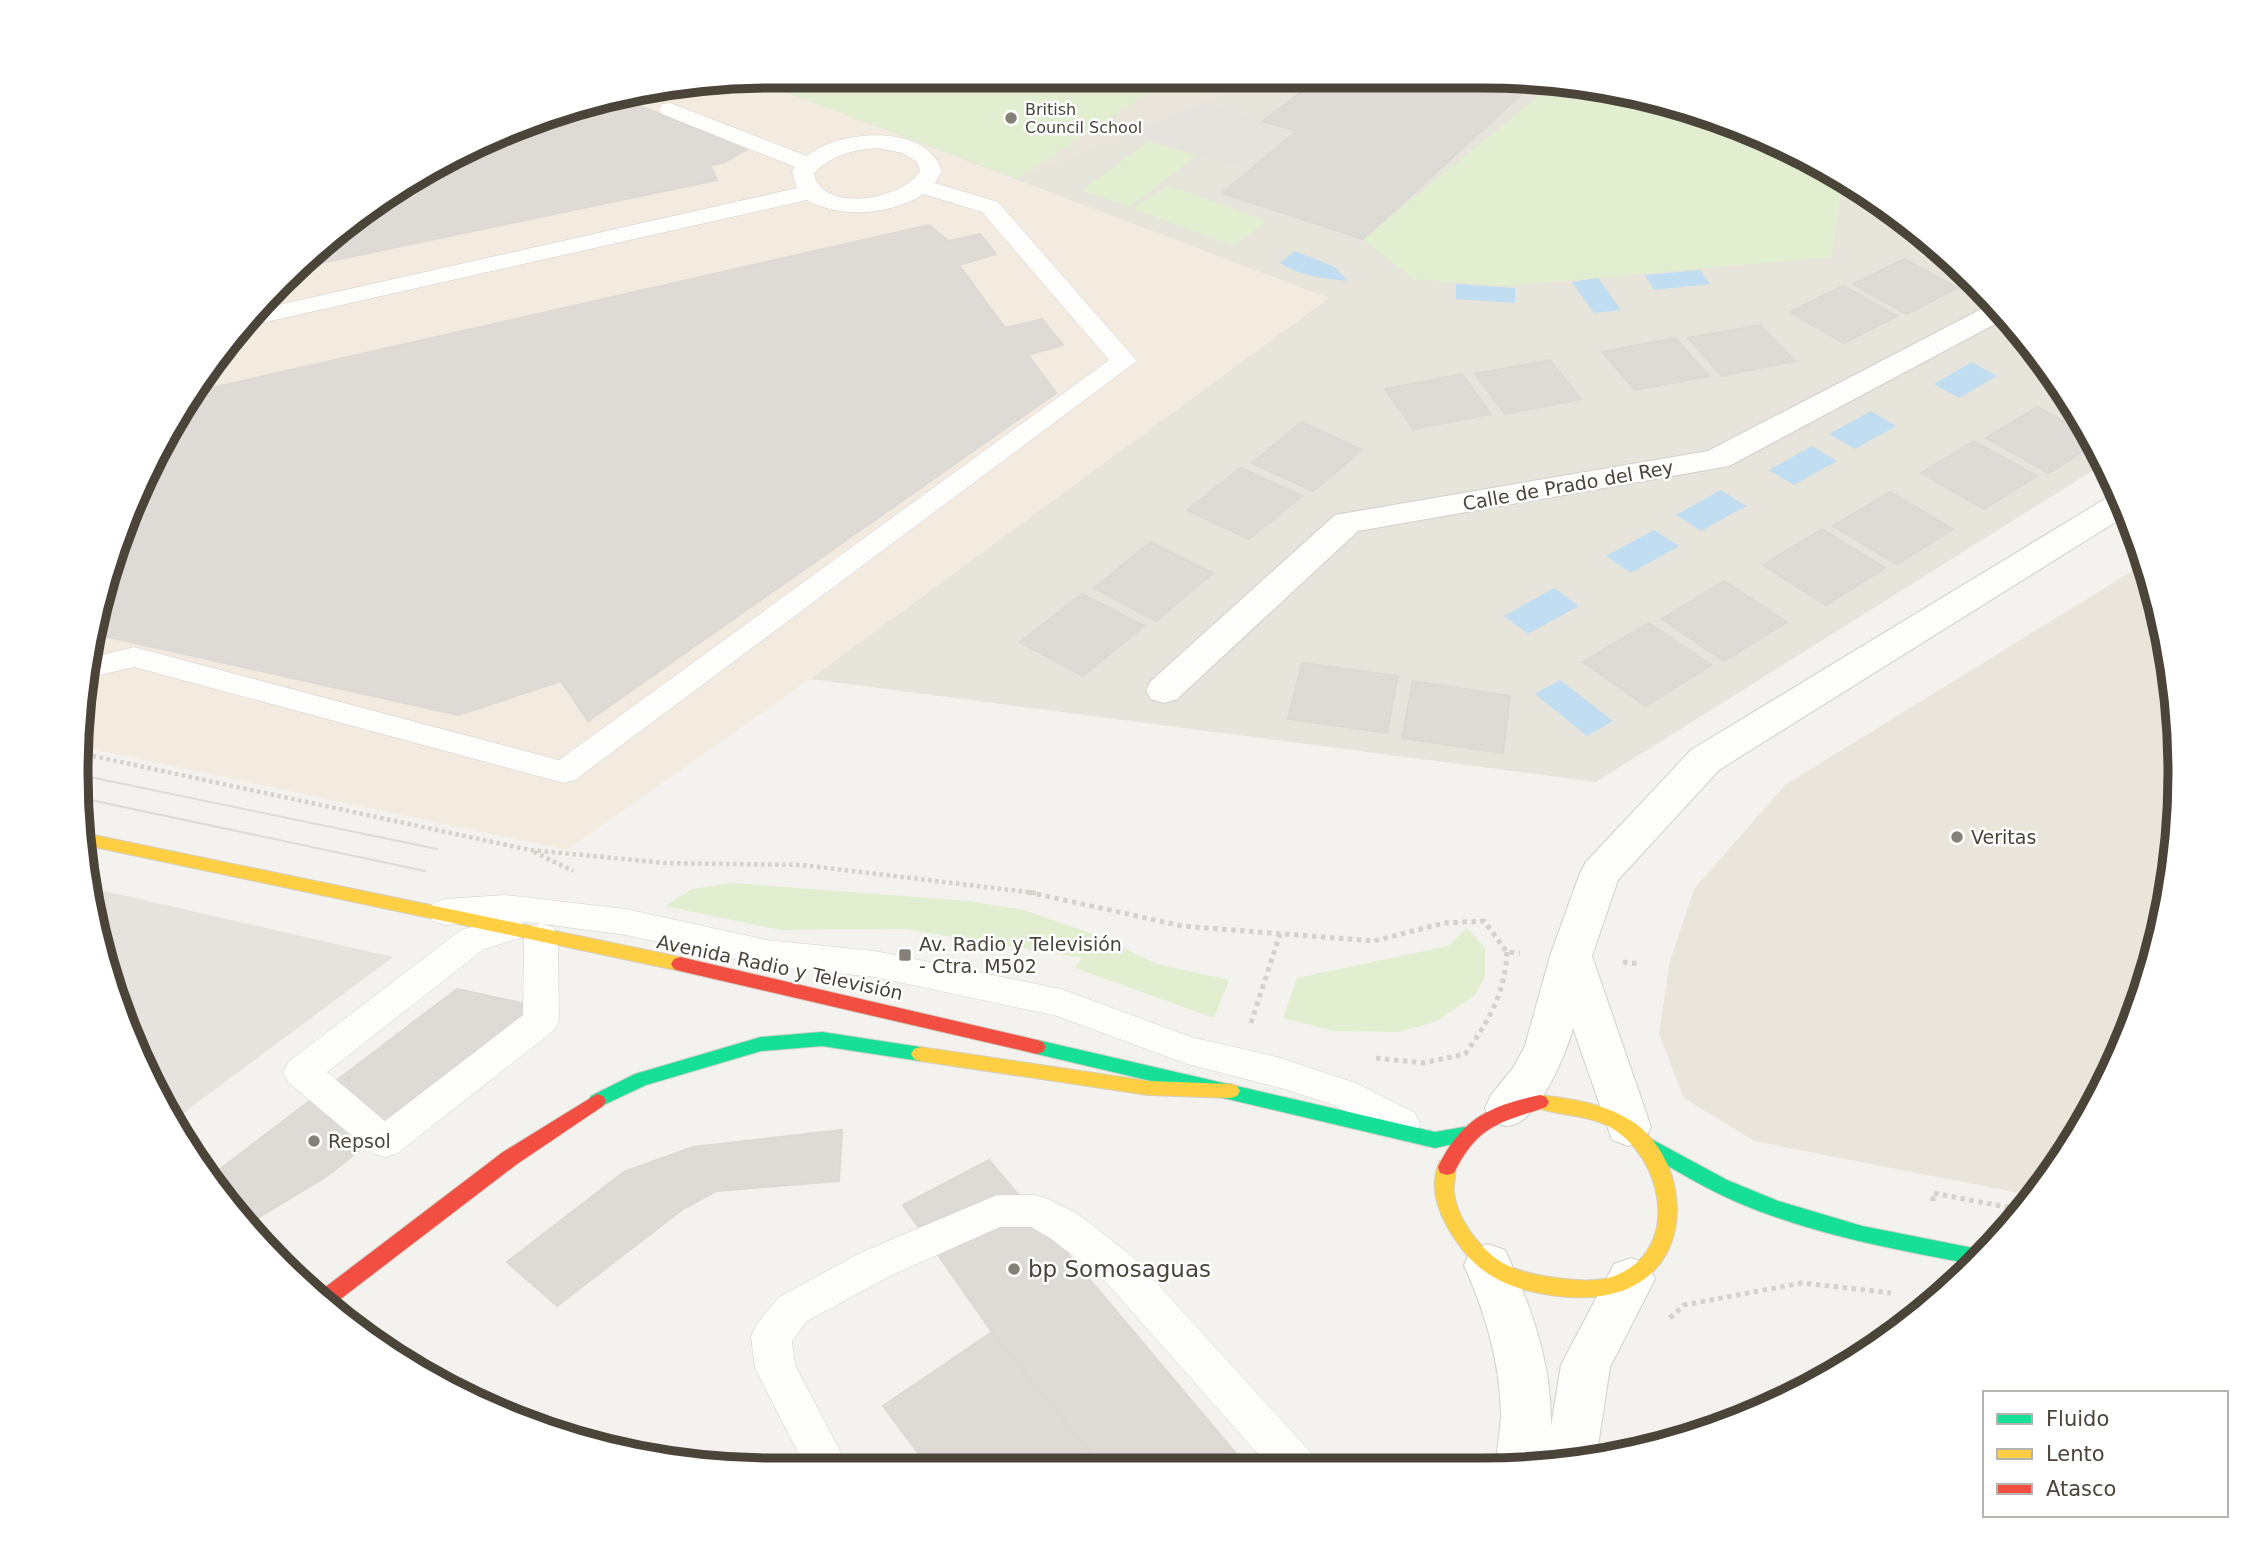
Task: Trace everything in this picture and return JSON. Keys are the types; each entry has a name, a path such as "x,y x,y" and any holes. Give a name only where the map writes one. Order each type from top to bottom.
{"main road":[{"name":"Avenida Radio y Televisión","path":"91,841 740,977 1231,1091 1450,1138"},
{"path":"330,1295 510,1158 583,1108 641,1079 761,1044 822,1039 1148,1087 1231,1091"},
{"path":"1639,1137 1665,1178 1670,1216 1657,1255 1631,1279 1589,1290 1552,1287 1523,1280 1488,1265 1459,1228 1443,1196 1450,1138 1507,1108 1540,1102 1569,1104 1598,1112 1717,1184 1773,1206 1822,1222 1970,1255"}],"street":[{"name":"Calle de Prado del Rey","path":"1164,690 1347,522 1717,459 1992,314"},
{"path":"1507,1108 1529,1081 1547,1046 1572,956 1600,873 1705,760 2115,508"},
{"path":"1572,956 1639,1137"},
{"path":"1488,1265 1505,1301 1517,1340 1527,1398 1523,1456"},
{"path":"1571,1452 1586,1365 1631,1279"}],"lane":[{"path":"670,109 809,165"},
{"path":"877,141 912,149 924,156 931,165 931,177 909,197 867,206 844,205 825,200 811,192 803,182 803,172 809,165 821,153 838,146 877,141"},
{"path":"96,666 134,657 564,772 1124,361 990,207 923,187"},
{"path":"262,316 811,192"},
{"path":"433,913 505,908 571,914 626,922 767,953 875,964 1061,1003 1187,1050 1278,1072 1343,1093 1450,1138"},
{"path":"525,932 541,1021 385,1142 301,1072 473,939 525,932"},
{"path":"823,1458 775,1368 771,1337 793,1309 876,1265 998,1211 1035,1211 1064,1226 1119,1269 1288,1458"}],"path":[{"path":"88,755 530,850 665,863 802,865 1004,888 1182,926 1374,941 1444,923 1484,921 1507,952 1641,964"},
{"path":"1247,1035 1280,934"},
{"path":"1661,1327 1684,1305 1802,1283 1897,1293"}],"shaded area":[{"path":"774,88 1528,89 1573,93 1661,111 1704,124 1786,158 1826,179 1901,229 1968,288 2027,355 2077,430 2097,468 1596,782 810,679 1328,298"},
{"path":"774,88 1329,298 810,679 567,850 89,748 93,683 111,595 124,552 158,470 179,430 229,355 288,288 355,229 430,179 470,158 552,124 595,111 683,93"},
{"name":"British Council School","path":"775,88 1240,88 1018,179"},
{"path":"1206,102 1297,131 1250,170 1130,133"},
{"name":"Veritas","path":"2137,568 2163,683 2168,772 2163,862 2145,950 2116,1035 2077,1115 2024,1194 1754,1141 1684,1098 1659,1034 1670,961 1694,889 1785,785"},
{"path":"98,890 393,957 180,1116 158,1075 124,993 111,950"}],"green space":[{"name":"British Council School","path":"775,88 1155,88 1018,179"},
{"path":"1545,91 1617,101 1704,124 1786,158 1849,193 1841,194 1831,257 1508,286 1413,279 1363,239"},
{"path":"1149,141 1196,156 1130,207 1082,190"},
{"path":"1167,185 1267,221 1234,246 1133,209"},
{"path":"733,883 968,901 1024,910 1093,934 1157,964 1229,980 1214,1018 1075,968 1082,958 904,929 780,930 665,906 692,889"},
{"path":"1467,928 1485,948 1485,977 1474,996 1435,1022 1398,1032 1334,1031 1283,1018 1297,978 1448,946"}],"water":[{"path":"1295,251 1335,267 1348,281 1305,274 1280,263"},
{"path":"1700,270 1710,284 1654,290 1645,275"},
{"path":"1598,278 1621,310 1594,313 1572,282"},
{"path":"1456,284 1515,288 1515,303 1456,299"},
{"path":"1972,362 1997,376 1959,398 1934,384"},
{"path":"1871,411 1896,426 1855,449 1829,434"},
{"path":"1812,446 1837,461 1794,485 1769,470"},
{"path":"1721,490 1746,506 1701,531 1676,515"},
{"path":"1654,530 1679,546 1631,573 1606,556"},
{"path":"1554,588 1579,606 1528,634 1504,616"},
{"path":"1560,680 1613,721 1587,736 1535,694"}],"building":[{"path":"1306,88 1527,89 1363,239 1222,193 1297,131 1263,121"},
{"path":"632,103 746,150 723,163 710,165 717,180 313,265 355,229 392,203 470,158 552,124"},
{"path":"929,225 948,241 980,234 996,254 959,265 1005,328 1042,319 1063,345 1028,355 1056,393 588,721 561,681 458,715 102,636 124,552 140,510 179,430 205,390"},
{"path":"1904,259 1957,288 1907,314 1853,284"},
{"path":"1843,286 1897,316 1844,343 1790,312"},
{"path":"1760,325 1795,361 1722,376 1688,338"},
{"path":"1675,338 1709,376 1635,390 1602,352"},
{"path":"1550,360 1581,399 1505,414 1475,374"},
{"path":"1462,374 1491,414 1413,429 1385,389"},
{"path":"2037,407 2075,427 2087,449 2049,473 1986,438"},
{"path":"1302,422 1362,450 1313,491 1252,463"},
{"path":"1974,441 2037,476 1984,509 1921,473"},
{"path":"1241,468 1302,496 1249,539 1187,510"},
{"path":"1890,492 1953,529 1897,564 1833,526"},
{"path":"1822,529 1885,568 1826,605 1763,565"},
{"path":"1151,542 1213,573 1156,621 1094,588"},
{"path":"1724,581 1787,622 1724,661 1662,619"},
{"path":"1082,594 1144,626 1083,676 1020,642"},
{"path":"1649,623 1711,665 1646,706 1583,662"},
{"path":"1302,663 1398,676 1387,733 1288,719"},
{"path":"1413,681 1510,696 1503,753 1402,738"},
{"name":"Repsol","path":"457,989 540,1007 327,1176 254,1220 216,1172"},
{"path":"842,1130 839,1181 716,1191 683,1209 557,1306 507,1262 624,1172 693,1147"},
{"name":"bp Somosaguas","path":"989,1160 1240,1458 1094,1458 992,1332 903,1205"},
{"path":"992,1332 1094,1458 922,1458 883,1406"}],"tram line":[{"path":"88,777 437,849"},
{"path":"89,800 425,871"}],"traffic: fast":[{"path":"597,1101 641,1079 761,1044 822,1039 920,1054"},
{"path":"1037,1047 1435,1140 1464,1135"},
{"path":"1651,1147 1721,1186 1803,1218 1862,1234 1969,1256"}],"traffic: slow":[{"path":"91,840 680,964"},
{"path":"920,1054 1148,1088 1231,1091"},
{"path":"1447,1167 1444,1191 1449,1211 1480,1257 1504,1274 1543,1285 1585,1288 1617,1284 1645,1268 1657,1252 1665,1233 1668,1213 1667,1192 1652,1154 1639,1138 1617,1122 1593,1112 1540,1102"}],"traffic: jam":[{"path":"680,964 1037,1047"},
{"path":"330,1295 510,1158 597,1101"},
{"path":"1447,1167 1463,1140 1484,1122 1510,1110 1540,1102"}],"place":[{"name":"British Council School","path":"1011,118"},
{"name":"Veritas","path":"1957,837"},
{"name":"Av. Radio y Televisión - Ctra. M502","path":"905,955"},
{"name":"Repsol","path":"314,1141"},
{"name":"bp Somosaguas","path":"1014,1269"}]}
